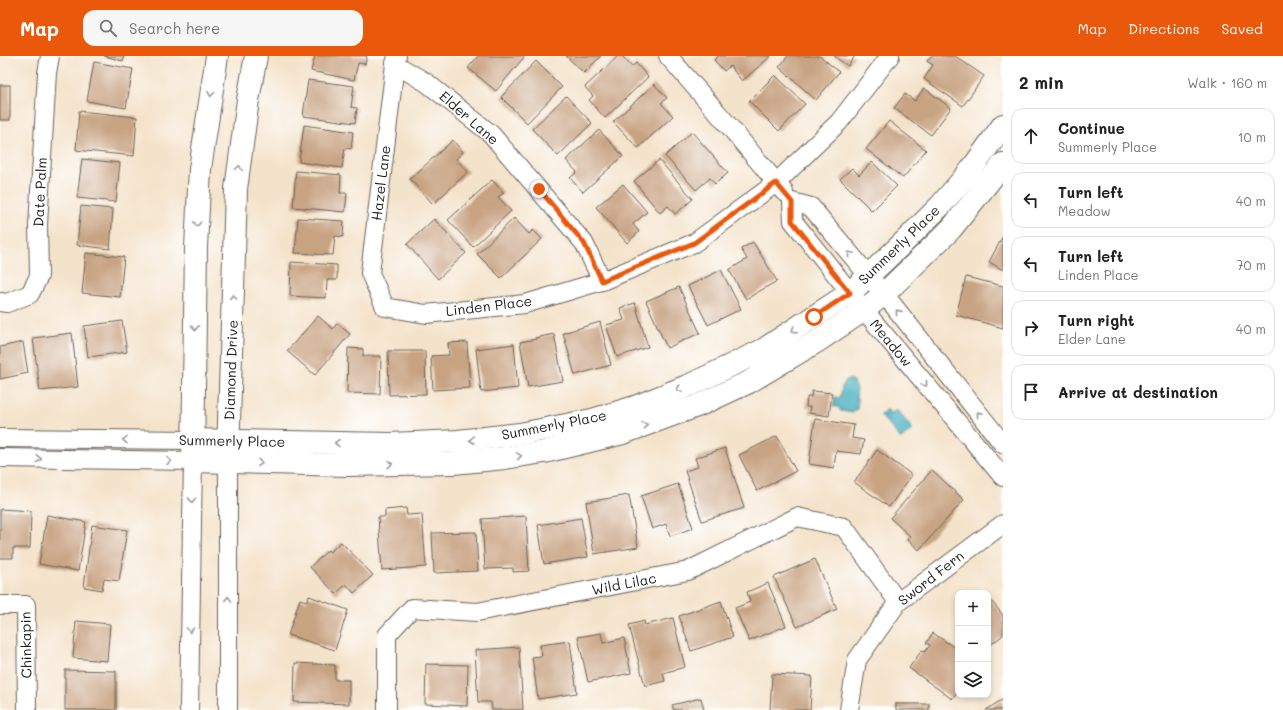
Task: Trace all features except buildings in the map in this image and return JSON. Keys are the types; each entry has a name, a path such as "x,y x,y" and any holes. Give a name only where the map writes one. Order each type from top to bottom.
{"street":[{"name":"Date Palm","path":"0,302 6,303 30,294 39,276 38,225 47,73 50,56"},
{"path":"189,710 196,248 200,169 217,56"},
{"name":"Diamond Drive","path":"228,710 228,452 236,189 248,100 256,56"},
{"path":"668,56 792,202"},
{"name":"Linden Place","path":"385,307 426,314 525,304 602,281 694,243 776,183 839,122 890,56"},
{"name":"Elder Lane","path":"396,60 491,134 584,243 602,281"},
{"name":"Hazel Lane","path":"385,307 370,273 396,60"},
{"name":"Summerly Place","path":"0,438 192,451 228,452 458,441 520,434 592,420 634,407 690,385 763,350 850,293 940,206 971,170 1003,125"},
{"name":"Summerly Place","path":"228,452 347,465 453,463 505,458 544,452 623,432 697,406 749,382 816,342 864,310 884,294 951,229 1003,164"},
{"name":"Meadow","path":"1003,444 884,294 811,207 792,202 792,221 1003,477"},
{"name":"Summerly Place","path":"0,458 192,451"},
{"name":"Wild Lilac","path":"387,710 387,635 412,608 477,612 688,571 797,517 844,527 898,602"},
{"name":"Sword Fern","path":"849,710 857,660 898,602 1003,524"},
{"name":"Chinkapin","path":"0,605 26,605 27,710"}],"water":[{"path":"850,379 854,381 855,388 857,388 856,399 858,399 857,410 853,410 853,413 840,411 840,408 833,406 835,397 840,398 842,386 846,380"},
{"path":"887,409 891,414 896,409 913,429 901,439 880,415"}],"route":[{"path":"539,189 584,243 602,281 694,243 776,183 792,202 792,221 850,293 814,317"}]}
